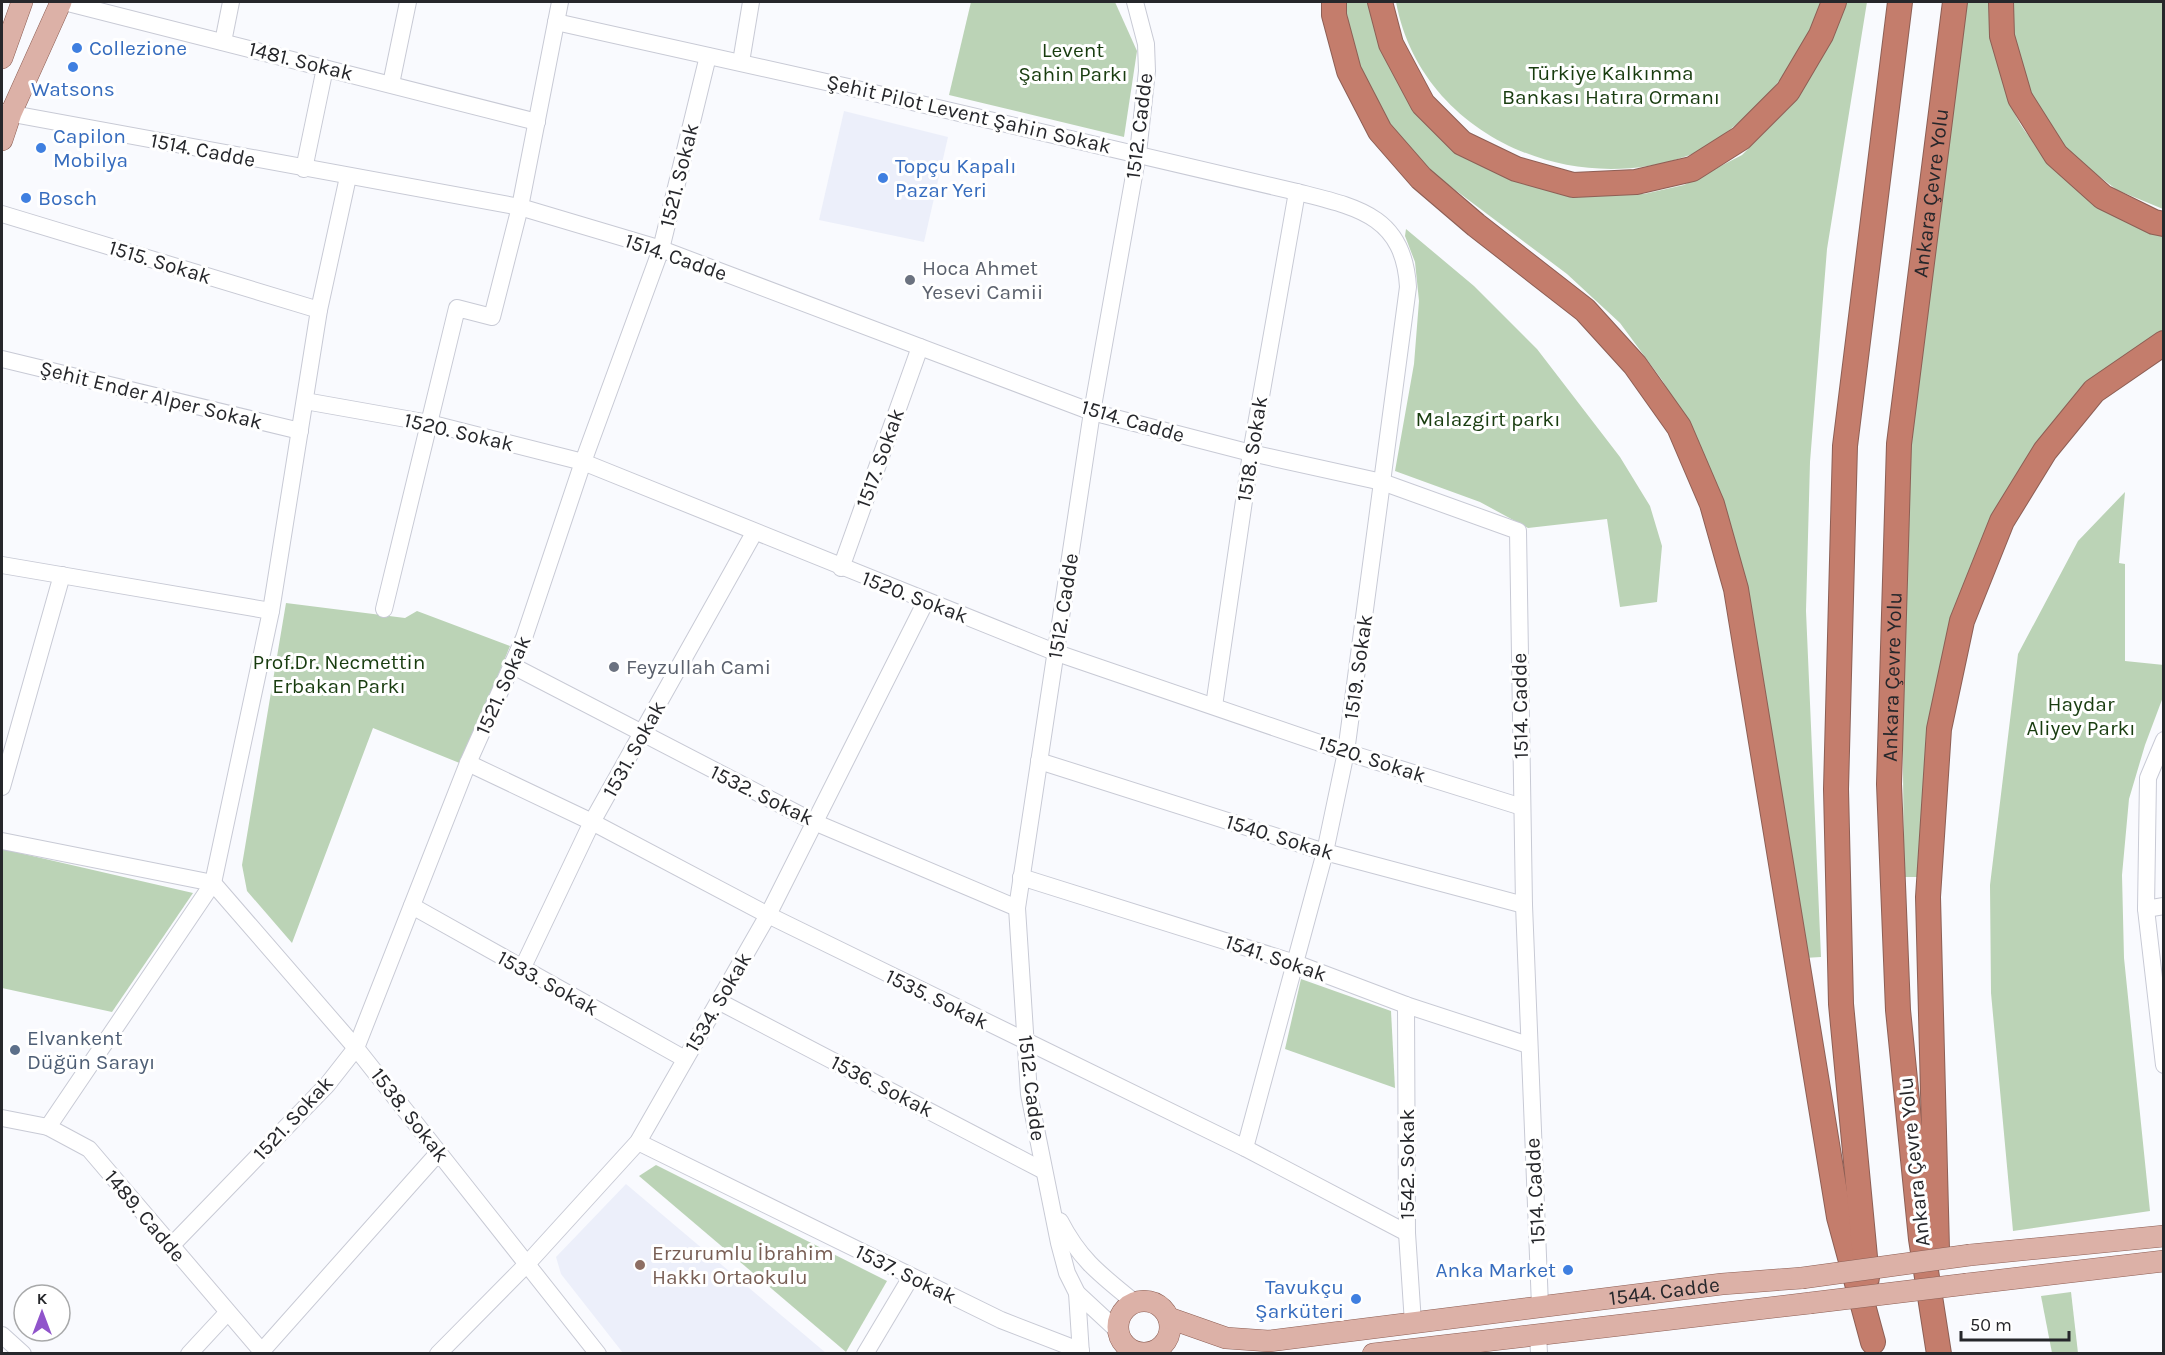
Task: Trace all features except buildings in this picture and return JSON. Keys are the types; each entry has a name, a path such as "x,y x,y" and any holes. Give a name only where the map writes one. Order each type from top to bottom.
{"highway":[{"path":"1334,2 1334,15 1348,71 1380,131 1421,178 1476,225 1585,310 1635,365 1679,427 1712,504 1736,589 1839,1217 1874,1348"},
{"path":"1380,2 1392,44 1423,104 1462,143 1516,170 1573,185 1635,182 1692,170 1741,138 1788,91 1821,34 1834,2"},
{"path":"1874,1348 1841,1004 1836,789 1845,446 1900,2"},
{"name":"Ankara Çevre Yolu","path":"1940,1353 1921,1239 1898,1010 1889,784 1899,444 1954,2"},
{"path":"2001,2 2002,36 2020,98 2056,155 2103,197 2154,222 2163,224"},
{"path":"1940,1353 1928,897 1939,729 1960,632 2002,521 2045,452 2094,391 2163,343"}],"main road":[{"path":"2,58 21,2"},
{"path":"2,140 6,113 63,2"},
{"name":"1544. Cadde","path":"1169,1318 1226,1338 1247,1341 1413,1323 1722,1284 1802,1278 1970,1255 2163,1236"},
{"name":"1544. Cadde","path":"1373,1353 1539,1343 1810,1303 2163,1261"},
{"path":"1108,1353 1118,1332 1119,1317 1134,1302 1151,1301 1159,1305 1169,1318 1169,1333 1156,1352 1135,1352 1122,1341 1118,1332"}],"street":[{"name":"1481. Sokak","path":"63,2 537,122"},
{"path":"223,42 231,2"},
{"path":"391,84 408,2"},
{"path":"384,609 457,308 492,317 520,207 560,2"},
{"path":"741,62 751,2"},
{"name":"1512. Cadde","path":"1118,1332 1077,1293 1064,1263 1029,1094 1017,908 1092,412 1138,153 1148,71 1146,44 1135,2"},
{"name":"Şehit Pilot Levent Şahin Sokak","path":"556,22 1138,153 1297,192 1349,206 1374,217 1389,230 1400,248"},
{"name":"1521. Sokak","path":"171,1246 327,1085 356,1048 468,763 513,666 583,462 661,249 708,56"},
{"path":"304,169 325,68"},
{"name":"1514. Cadde","path":"6,113 520,207 661,249 1092,412 1251,453 1382,482 1518,531 1524,905 1540,1306"},
{"path":"48,1127 213,883 271,611 319,310 348,177"},
{"name":"1518. Sokak","path":"1214,706 1251,453 1297,192"},
{"name":"1515. Sokak","path":"2,214 319,310"},
{"name":"1519. Sokak","path":"1245,1148 1325,852 1346,752 1408,287 1407,268 1400,248"},
{"name":"1517. Sokak","path":"841,568 920,347"},
{"name":"Şehit Ender Alper Sokak","path":"2,358 300,431"},
{"name":"1520. Sokak","path":"305,401 429,423 583,462 754,533 1057,653 1346,752 1522,807"},
{"name":"1531. Sokak","path":"522,969 592,822 754,533"},
{"path":"2,564 271,611"},
{"path":"2,787 62,575"},
{"name":"1534. Sokak","path":"438,1353 527,1264 638,1142 768,915 926,601"},
{"name":"1532. Sokak","path":"513,666 814,822 1017,908"},
{"path":"2163,740 2156,776 2146,909 2163,1065"},
{"name":"1540. Sokak","path":"1039,761 1325,852 1524,905"},
{"name":"1535. Sokak","path":"468,763 592,822 768,915 1245,1148 1407,1233"},
{"path":"2,841 213,883"},
{"name":"1541. Sokak","path":"1021,877 1295,963 1406,1005 1528,1045"},
{"name":"1538. Sokak","path":"213,883 356,1048 598,1353"},
{"name":"1533. Sokak","path":"412,906 685,1059"},
{"path":"2146,909 2163,906"},
{"name":"1536. Sokak","path":"720,1002 1044,1171"},
{"name":"1542. Sokak","path":"1406,1005 1407,1233 1413,1323"},
{"name":"1489. Cadde","path":"2,1118 48,1127 88,1149 227,1313 263,1352"},
{"name":"1537. Sokak","path":"638,1142 1001,1320 1081,1352"},
{"path":"263,1352 439,1152"},
{"name":"1512. Cadde","path":"1055,1212 1074,1248 1093,1269 1134,1302"},
{"path":"865,1353 911,1277"},
{"path":"1077,1293 1081,1352"},
{"path":"189,1353 227,1313"},
{"path":"2,1335 23,1353"}],"shaded area":[{"name":"Topçu Kapalı Pazar Yeri","path":"844,111 948,137 924,242 819,220"},
{"name":"Erzurumlu İbrahim Hakkı Ortaokulu","path":"626,1184 826,1353 623,1353 561,1274 556,1257"}],"green space":[{"name":"Levent Şahin Parkı","path":"971,2 1115,2 1137,51 1124,137 949,95"},
{"path":"1345,2 1374,2 1418,109 1587,193 1644,194 1684,185 1742,155 1791,106 1826,49 1843,2 1867,2 1827,249 1810,462 1806,611 1821,957 1804,958 1693,433 1662,380 1620,323 1567,274 1438,177 1387,125 1354,56"},
{"name":"Türkiye Kalkınma Bankası Hatıra Ormanı","path":"1396,2 1821,2 1807,40 1786,72 1755,107 1720,137 1703,149 1687,156 1641,167 1594,168 1548,160 1505,144 1467,119 1435,87 1410,48"},
{"path":"1966,2 1990,2 2006,90 2017,118 2028,135 2043,151 2082,180 2163,228 2163,334 2062,415 1986,536 1921,877 1904,877 1902,663 1907,465"},
{"path":"2005,2 2163,2 2163,209 2117,190 2066,151 2020,86"},
{"name":"Malazgirt parkı","path":"1406,229 1474,286 1537,349 1620,457 1650,506 1662,546 1657,602 1620,607 1607,519 1528,528 1480,502 1395,471 1414,364 1419,301 1415,262 1405,236"},
{"name":"Haydar Aliyev Parkı","path":"2125,492 2119,563 2125,564 2125,661 2164,665 2163,697 2145,745 2129,799 2122,875 2124,958 2150,1211 2013,1231 1991,993 1990,885 2018,654 2078,541"},
{"name":"Prof.Dr. Necmettin Erbakan Parkı","path":"286,603 405,618 417,611 510,646 462,764 373,728 292,943 247,891 242,865"},
{"path":"2,849 193,893 112,1012 2,988"},
{"path":"1301,979 1391,1011 1395,1088 1285,1049"},
{"path":"656,1165 887,1281 846,1352 639,1176"},
{"path":"2071,1292 2078,1353 2052,1353 2041,1296"}],"place":[{"name":"Collezione","path":"77,48"},
{"name":"Watsons","path":"73,67"},
{"name":"Capilon Mobilya","path":"41,148"},
{"name":"Topçu Kapalı Pazar Yeri","path":"883,178"},
{"name":"Bosch","path":"26,198"},
{"name":"Hoca Ahmet Yesevi Camii","path":"910,280"},
{"name":"Feyzullah Cami","path":"614,667"},
{"name":"Elvankent Düğün Sarayı","path":"15,1050"},
{"name":"Erzurumlu İbrahim Hakkı Ortaokulu","path":"640,1265"},
{"name":"Anka Market","path":"1568,1270"},
{"name":"Tavukçu Şarküteri","path":"1356,1299"}]}
